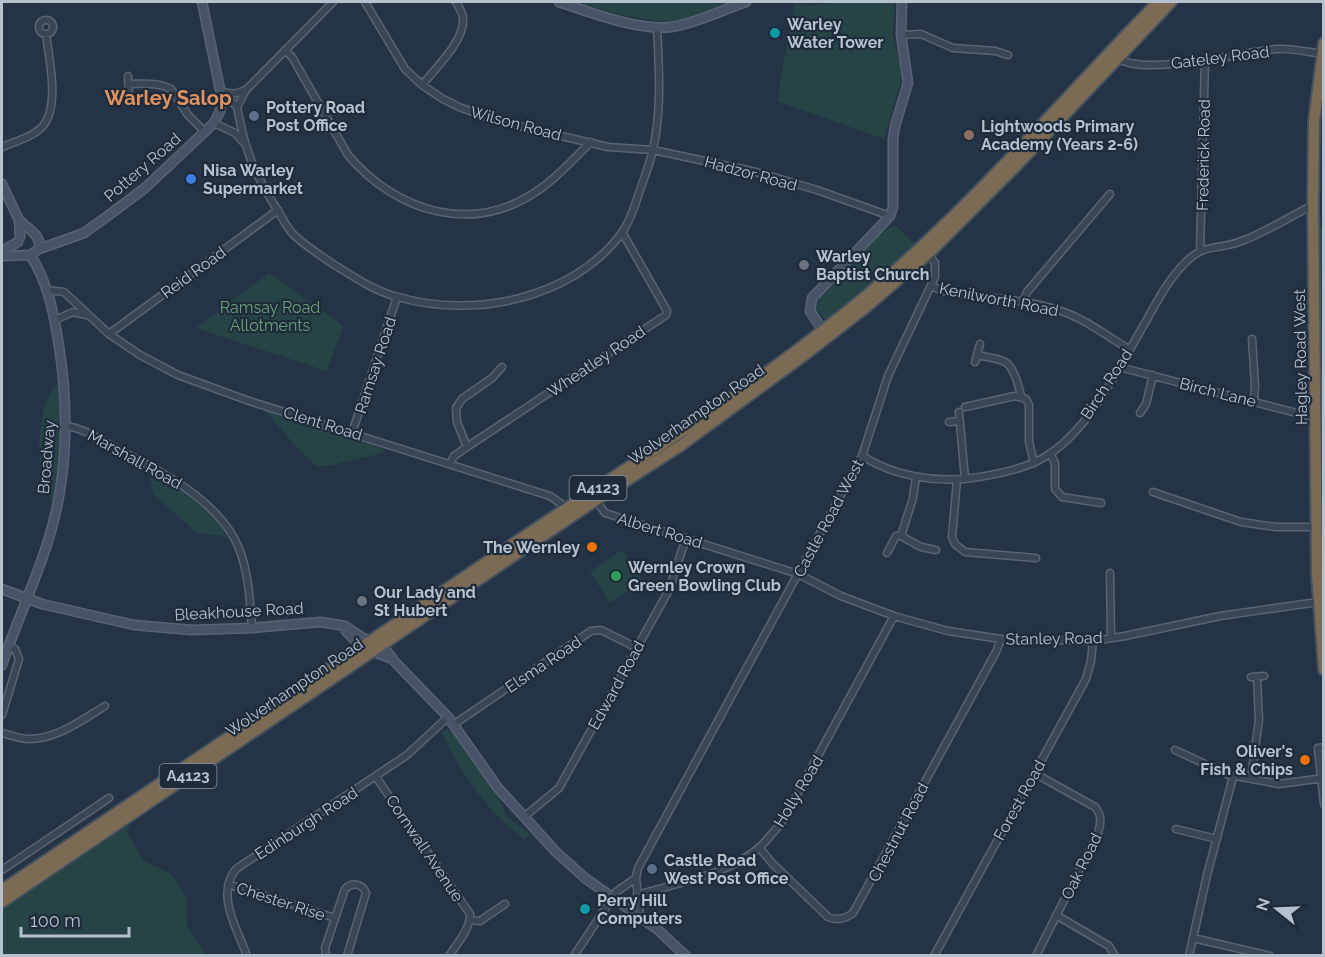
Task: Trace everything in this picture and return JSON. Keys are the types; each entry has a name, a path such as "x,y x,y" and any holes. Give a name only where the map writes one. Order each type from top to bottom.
{"highway":[{"name":"Wolverhampton Road","path":"2,890 680,446 825,334 924,250 1017,165 1158,2"},
{"name":"Wolverhampton Road","path":"1114,55 1171,2"},
{"name":"Hagley Road West","path":"1323,49 1314,121 1313,190 1319,362 1316,418 1317,527 1321,586 1318,602 1321,618 1323,670"},
{"path":"1313,190 1323,183"},
{"path":"1313,211 1319,222 1323,223"},
{"name":"Wolverhampton Road","path":"2,902 567,508 825,334"},
{"path":"567,508 596,500"}],"street":[{"path":"202,2 222,95 233,103 244,143 259,180 293,233 316,253 371,287 397,297 430,305 466,307 509,300 546,290 583,271 606,251 622,232 637,199 653,150 660,86 657,27"},
{"path":"227,128 234,124 246,90 333,2"},
{"name":"Wilson Road","path":"365,2 405,69 422,85 443,99 498,121 608,147"},
{"path":"422,85 457,42 461,33 463,20 456,2"},
{"path":"559,2 609,18 657,27 683,24 746,2"},
{"path":"825,334 810,311 812,298 890,216 893,207 893,139 908,83 901,35 902,2"},
{"path":"2,147 32,134 43,126 50,111 52,95 46,34"},
{"path":"901,35 921,34 953,48 995,51 1008,56"},
{"name":"Gateley Road","path":"1114,55 1124,62 1136,65 1205,60 1278,49 1323,49"},
{"path":"285,50 292,57 348,154 360,169 395,196 430,210 468,213 490,211 508,206 540,189 591,142"},
{"path":"992,59 995,51"},
{"name":"Frederick Road","path":"1200,250 1205,60"},
{"path":"128,76 129,101"},
{"path":"129,84 157,84 168,87 188,115 205,132"},
{"path":"222,95 237,94 246,90"},
{"name":"Pottery Road","path":"2,253 33,252 84,233 145,188 205,132 220,111 222,95"},
{"path":"213,123 235,133 244,143"},
{"name":"Hadzor Road","path":"608,147 653,150 756,172 817,190 890,216"},
{"path":"2,184 19,220 34,234"},
{"path":"1023,302 1027,292 1110,194"},
{"name":"Reid Road","path":"109,334 278,210"},
{"path":"1200,250 1239,242 1313,211"},
{"path":"19,220 19,249 33,252"},
{"name":"Wheatley Road","path":"450,464 454,456 467,447 666,315 667,311 622,232"},
{"name":"Pottery Road","path":"2,253 19,239 34,234 63,239"},
{"name":"Broadway","path":"4,656 49,539 56,513 63,463 64,377 55,320 33,252 40,242 34,234"},
{"name":"Castle Road West","path":"640,915 636,878 647,850 862,456 888,376 932,286 937,270 935,262 924,250"},
{"name":"Birch Road","path":"862,456 875,464 916,477 957,480 999,474 1034,463 1062,444 1091,412 1162,292 1182,266 1200,250"},
{"name":"Kenilworth Road","path":"932,286 942,291 1044,305 1079,318 1129,349"},
{"name":"Clent Road","path":"46,290 64,292 109,334 140,355 178,375 249,400 550,496 567,508"},
{"name":"Ramsay Road","path":"352,433 397,297"},
{"path":"55,320 73,312 89,316"},
{"path":"1252,339 1254,401"},
{"path":"980,344 976,358 1005,362 1009,365 1021,396"},
{"path":"467,447 457,422 456,408 462,399 492,378 502,367"},
{"name":"Birch Lane","path":"1119,367 1316,418"},
{"path":"1140,413 1146,404 1153,375"},
{"path":"965,407 1021,396 1026,399 1029,405 1028,430 1034,463"},
{"path":"959,412 965,479"},
{"path":"950,422 959,421"},
{"name":"Marshall Road","path":"65,426 84,430 165,473 192,492 224,524 239,549 247,576 252,628"},
{"path":"1050,453 1055,463 1055,489 1062,496 1101,503"},
{"path":"901,536 914,498 916,477"},
{"path":"957,480 952,537 959,549 965,552 1036,558"},
{"path":"1152,492 1241,522 1276,527 1317,527"},
{"name":"Albert Road","path":"596,500 605,513 798,574"},
{"path":"887,553 896,536 901,536 921,547 936,550"},
{"name":"Edward Road","path":"524,817 559,788 669,590 686,538"},
{"path":"1110,573 1111,638"},
{"name":"Stanley Road","path":"798,574 841,596 894,616 948,631 1001,639 1093,640 1111,638 1220,616 1318,602"},
{"name":"Bleakhouse Road","path":"2,588 27,599 84,615 144,627 192,630 252,628 315,622 340,626 395,662 413,678 451,721 498,788 556,852 585,878 640,915 686,956"},
{"name":"Holly Road","path":"638,895 718,871 742,859 759,847 782,822 894,616"},
{"name":"Elsma Road","path":"451,721 591,630 601,630 637,648"},
{"name":"Chestnut Road","path":"759,847 772,863 828,917 842,919 853,913 1001,639"},
{"name":"Forest Road","path":"934,956 1086,679 1093,640"},
{"name":"Broadway","path":"2,716 19,659 15,649 4,656"},
{"path":"1251,778 1259,720 1257,677"},
{"path":"2,733 28,739 44,737 63,731 105,706"},
{"name":"Edinburgh Road","path":"228,884 236,869 376,777 451,721"},
{"path":"1323,747 1318,748 1323,804"},
{"path":"1175,750 1233,777 1278,784 1322,778"},
{"name":"Oak Road","path":"1034,773 1095,807 1100,813 1098,833 1036,956"},
{"name":"Cornwall Avenue","path":"376,777 470,914 467,929 449,956"},
{"path":"1189,956 1233,777"},
{"path":"95,797 100,804"},
{"path":"2,870 109,798"},
{"path":"1176,829 1217,839"},
{"path":"574,956 616,892 636,878"},
{"path":"228,884 226,895 228,903 247,956"},
{"name":"Chester Rise","path":"228,884 335,918"},
{"name":"Chester Rise","path":"326,956 325,948 346,887 354,884 365,890 366,897 347,956"},
{"name":"Cornwall Avenue","path":"470,920 480,921 505,904"},
{"path":"1056,915 1109,946 1115,956"},
{"path":"1193,938 1270,956"}],"green space":[{"path":"574,2 735,2 693,18 667,23 622,15"},
{"path":"895,2 893,35 901,81 884,139 777,101 794,4"},
{"path":"896,226 915,244 831,317 825,319 816,309 818,297 882,231"},
{"path":"1323,226 1323,360 1319,357 1319,227"},
{"name":"Ramsay Road Allotments","path":"269,273 343,327 327,371 196,328"},
{"path":"1323,366 1323,572 1319,370"},
{"path":"59,382 59,442 53,501 42,476 40,440 45,405 51,391"},
{"path":"265,410 384,449 382,453 329,466 316,466"},
{"path":"148,469 170,479 193,496 213,517 227,537 197,533 154,495"},
{"name":"Wernley Crown Green Bowling Club","path":"622,550 643,581 610,603 590,572"},
{"path":"447,730 453,733 499,797 506,816 530,834 525,840 499,817 476,791 441,731"},
{"path":"128,822 129,828 126,831 144,861 171,874 186,897 187,926 205,953 210,955 2,956 2,906"}],"place":[{"name":"Warley Water Tower","path":"775,33"},
{"name":"Pottery Road Post Office","path":"254,116"},
{"name":"Lightwoods Primary Academy (Years 2-6)","path":"969,135"},
{"name":"Nisa Warley Supermarket","path":"191,179"},
{"name":"Warley Baptist Church","path":"804,265"},
{"name":"The Wernley","path":"592,547"},
{"name":"Wernley Crown Green Bowling Club","path":"616,576"},
{"name":"Our Lady and St Hubert","path":"362,601"},
{"name":"Oliver's Fish & Chips","path":"1305,760"},
{"name":"Castle Road West Post Office","path":"652,869"},
{"name":"Perry Hill Computers","path":"585,909"}],"district":[{"name":"Warley Salop","path":"168,98"}]}
